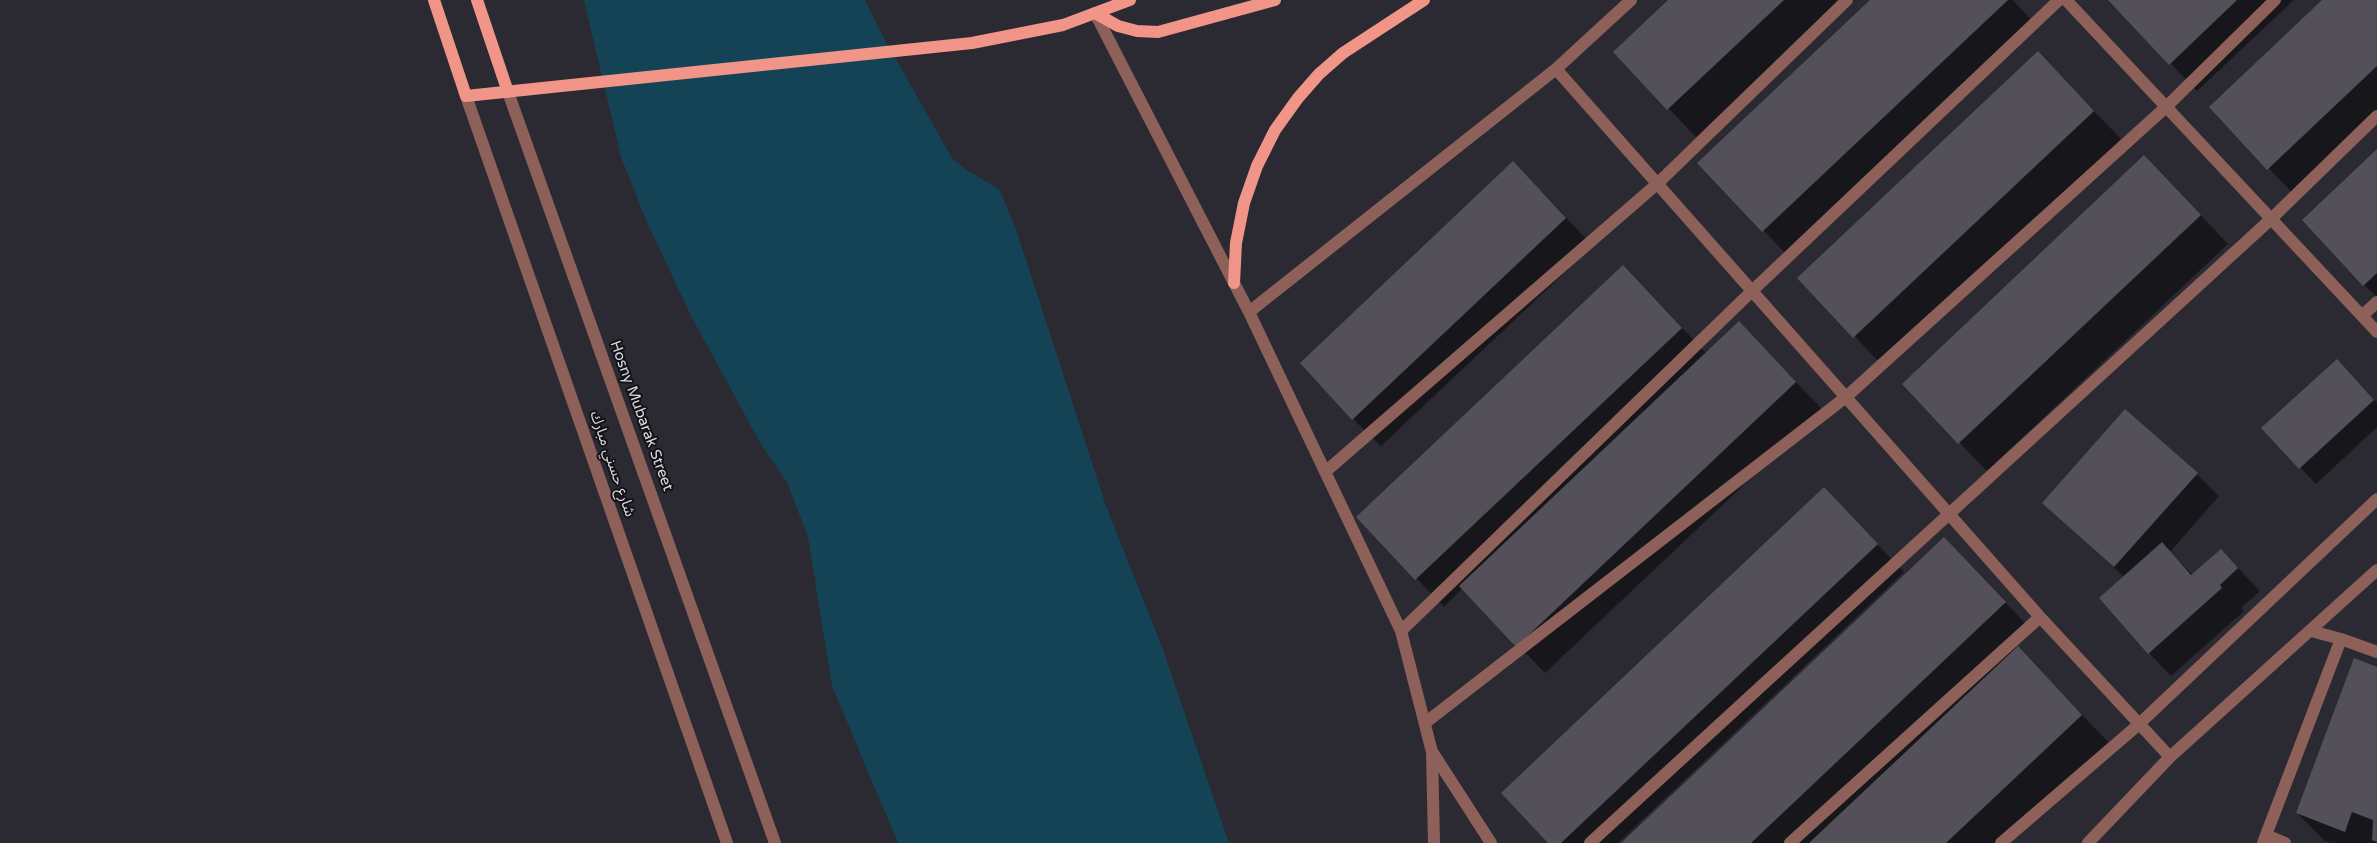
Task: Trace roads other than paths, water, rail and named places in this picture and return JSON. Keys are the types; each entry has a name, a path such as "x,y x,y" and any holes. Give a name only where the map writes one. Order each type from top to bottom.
{"main road":[{"path":"434,0 466,96 588,85 972,43 1030,33 1130,0"},
{"name":"Hosny Mubarak Street","path":"477,0 508,92"},
{"path":"1095,13 1118,26 1138,31 1158,32 1275,0"},
{"path":"1234,283 1236,243 1244,203 1257,166 1275,130 1298,98 1319,74 1369,34 1424,0"}],"street":[{"path":"1249,312 1556,69 1631,0"},
{"path":"1325,472 1657,184 1847,0"},
{"path":"1401,631 1752,291 2059,0"},
{"path":"2066,0 2377,332"},
{"path":"1425,723 1846,397 2166,107 2275,0"},
{"path":"1095,13 1249,312 1401,631 1432,752 1434,843"},
{"path":"1556,69 2040,616 2138,725 2170,757"},
{"name":"Hosny Mubarak Street","path":"508,92 775,843"},
{"name":"شارع حسني مبارك","path":"466,96 727,843"},
{"path":"1590,843 2271,219 2377,116"},
{"path":"2362,316 2377,302"},
{"path":"2001,843 2138,725 2377,499"},
{"path":"2088,843 2170,757 2377,570"},
{"path":"1790,843 2040,616"},
{"path":"2311,631 2377,652"},
{"path":"2285,843 2264,839 2341,639"},
{"path":"1432,752 1491,843"}],"water":[{"path":"584,0 865,0 881,33 952,158 968,171 999,189 1006,205 1016,229 1106,506 1162,647 1229,843 898,843 832,686 808,537 787,482 762,446 691,316 646,220 621,157"}]}
